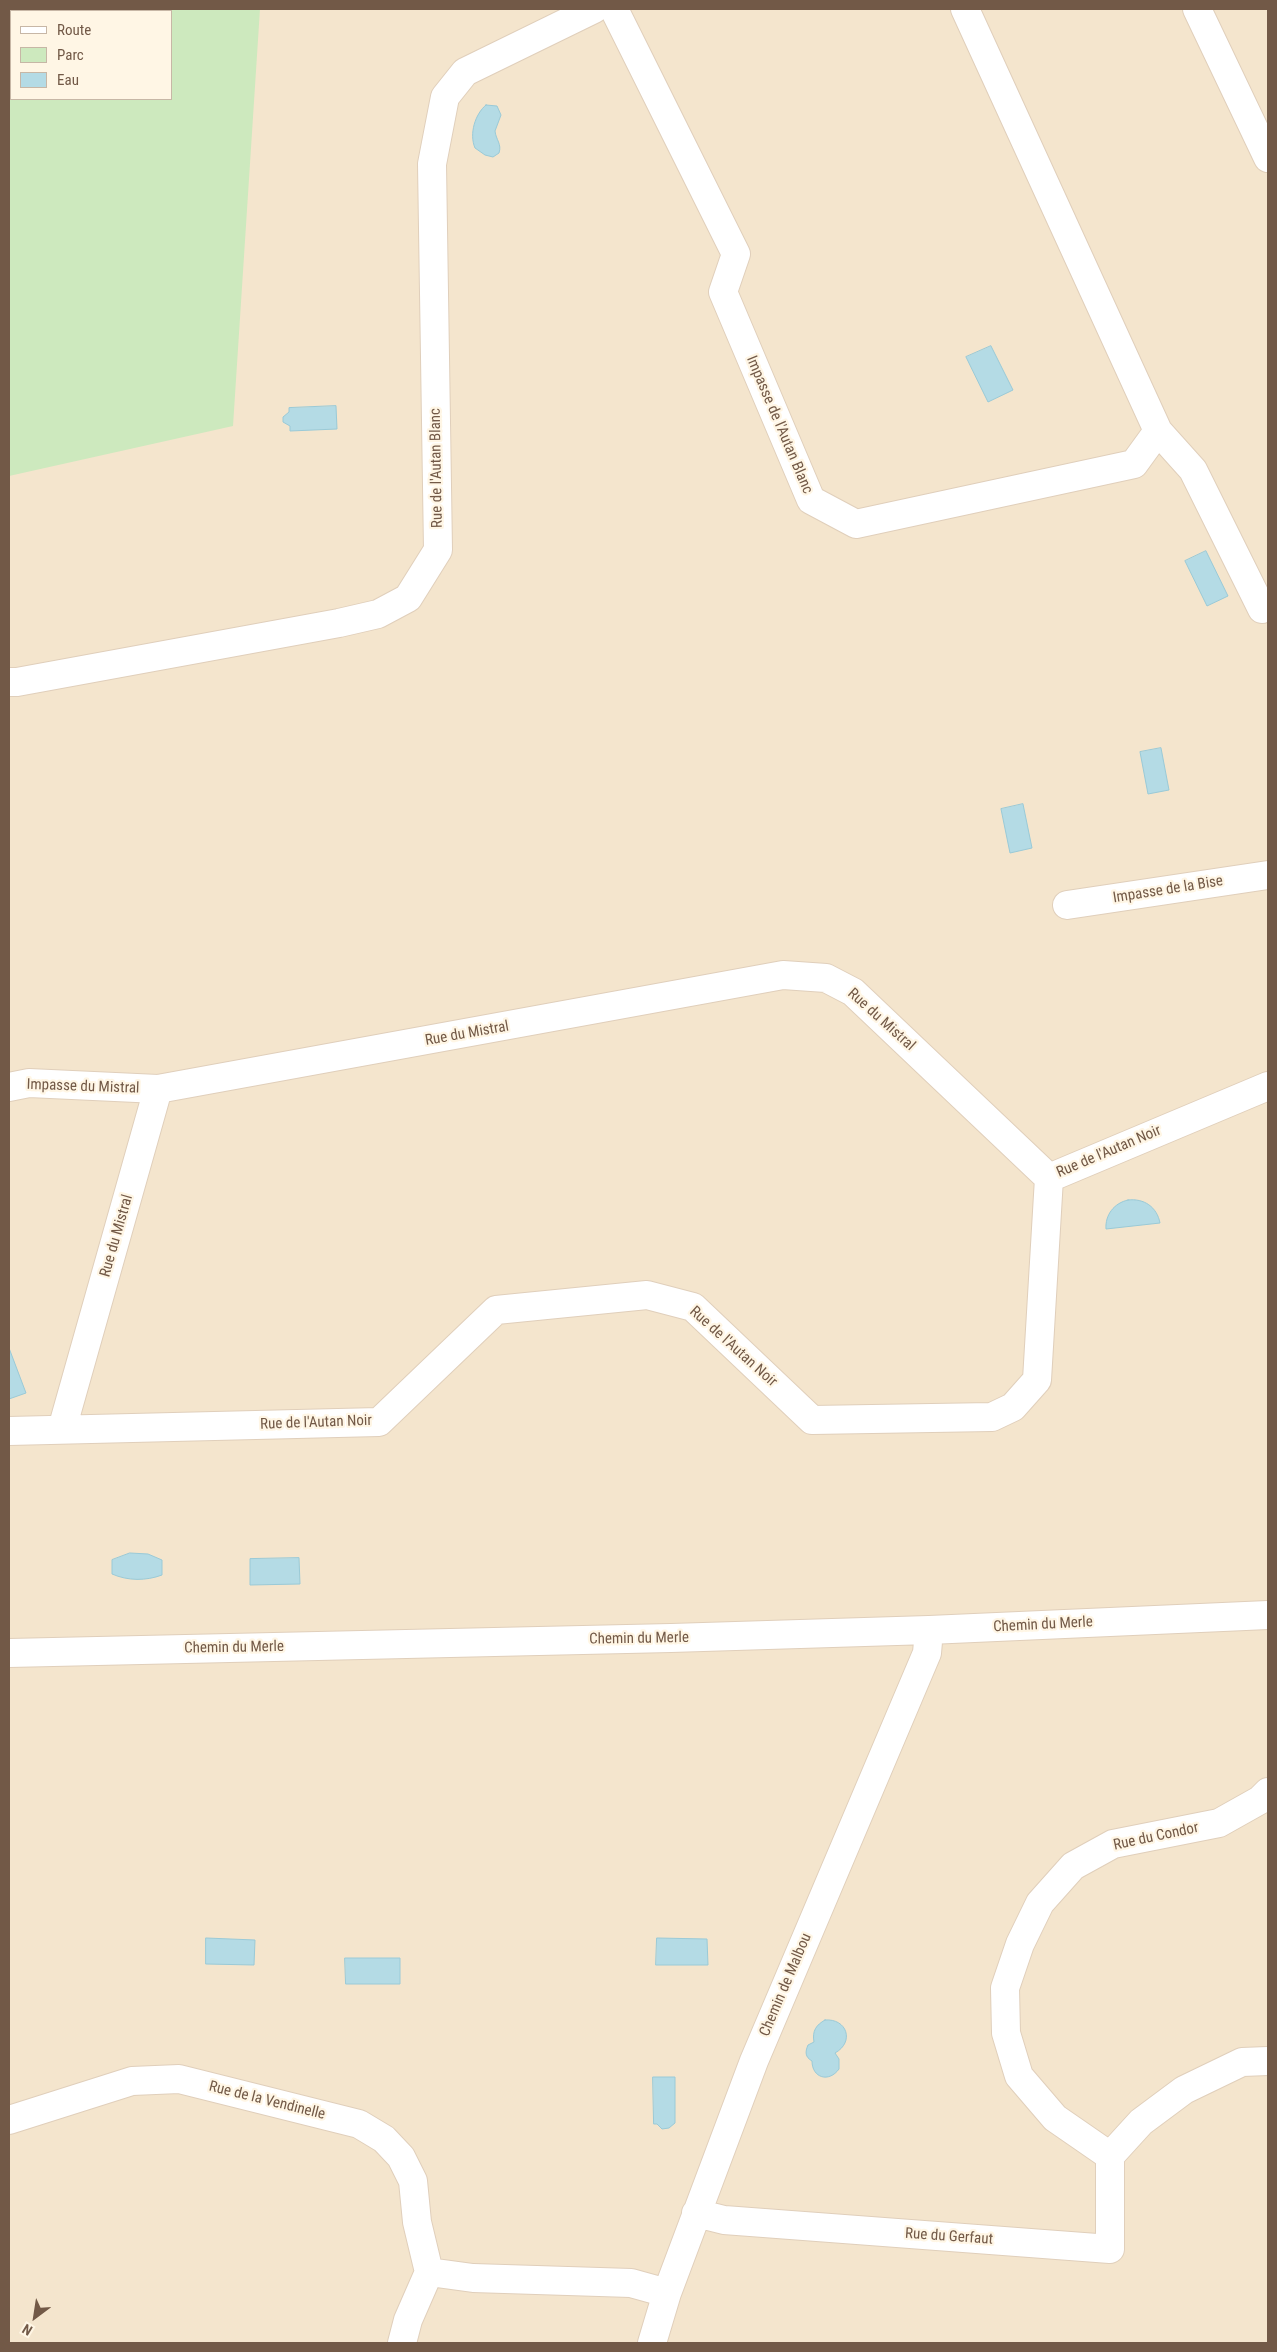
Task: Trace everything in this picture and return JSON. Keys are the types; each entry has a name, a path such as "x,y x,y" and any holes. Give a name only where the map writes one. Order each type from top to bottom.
{"street":[{"name":"Rue de l'Autan Blanc","path":"9,682 339,623 378,614 408,598 438,550 432,164 444,97 465,72 594,9"},
{"name":"Impasse de l'Autan Blanc","path":"614,9 736,254 723,292 811,500 856,524 1134,464 1158,431"},
{"path":"965,9 1158,431 1193,470 1262,609"},
{"path":"1197,9 1268,158"},
{"name":"Impasse de la Bise","path":"1067,905 1268,875"},
{"name":"Rue du Mistral","path":"62,1429 158,1090 784,975 826,978 853,992 1049,1178"},
{"name":"Impasse du Mistral","path":"9,1087 29,1083 158,1090"},
{"name":"Rue de l'Autan Noir","path":"9,1430 379,1422 496,1310 647,1294 693,1307 812,1420 992,1416 1014,1407 1037,1380 1049,1178 1268,1086"},
{"name":"Chemin du Merle","path":"9,1654 930,1630 1268,1615"},
{"name":"Chemin de Malbou","path":"652,2343 667,2293 754,2061 927,1653 930,1630"},
{"name":"Rue du Condor","path":"1110,2156 1055,2118 1019,2076 1006,2033 1005,1988 1020,1944 1040,1903 1073,1866 1113,1844 1219,1823 1260,1800 1268,1792"},
{"path":"1110,2156 1141,2122 1184,2090 1242,2062 1268,2061"},
{"name":"Rue de la Vendinelle","path":"9,2120 132,2081 179,2079 359,2124 384,2139 401,2157 413,2181 417,2222 429,2272"},
{"name":"Rue du Gerfaut","path":"696,2213 724,2220 1110,2249 1110,2156"},
{"path":"402,2343 408,2320 429,2272 473,2278 631,2283 667,2293"}],"shaded area":[{"path":"9,9 1268,9 1268,2343 9,2343"}],"green space":[{"path":"9,9 260,9 233,426 9,476"}],"water":[{"path":"486,105 497,106 501,115 495,131 500,150 493,157 485,155 475,148 473,143 476,119"},
{"path":"991,346 1013,390 988,402 966,357"},
{"path":"336,406 337,429 290,431 290,426 283,422 283,417 289,412 289,408"},
{"path":"1206,551 1228,596 1207,606 1185,561"},
{"path":"1161,748 1169,790 1148,794 1140,752"},
{"path":"1023,804 1032,848 1010,853 1001,809"},
{"path":"1128,1200 1139,1200 1149,1205 1156,1212 1160,1223 1106,1229 1107,1219 1111,1210"},
{"path":"9,1348 26,1393 9,1399"},
{"path":"130,1553 148,1554 162,1560 162,1575 137,1579 124,1578 112,1574 112,1560"},
{"path":"299,1558 300,1584 250,1585 250,1559"},
{"path":"206,1938 255,1940 254,1965 206,1964"},
{"path":"657,1938 707,1939 708,1965 656,1965"},
{"path":"345,1958 400,1958 400,1984 346,1984"},
{"path":"825,2020 833,2020 839,2023 846,2032 846,2037 845,2043 835,2053 839,2059 839,2069 831,2076 822,2077 815,2071 812,2061 808,2058 806,2052 808,2045 814,2042 815,2029"},
{"path":"653,2077 675,2077 675,2123 669,2128 662,2129 657,2124 654,2124"}]}
